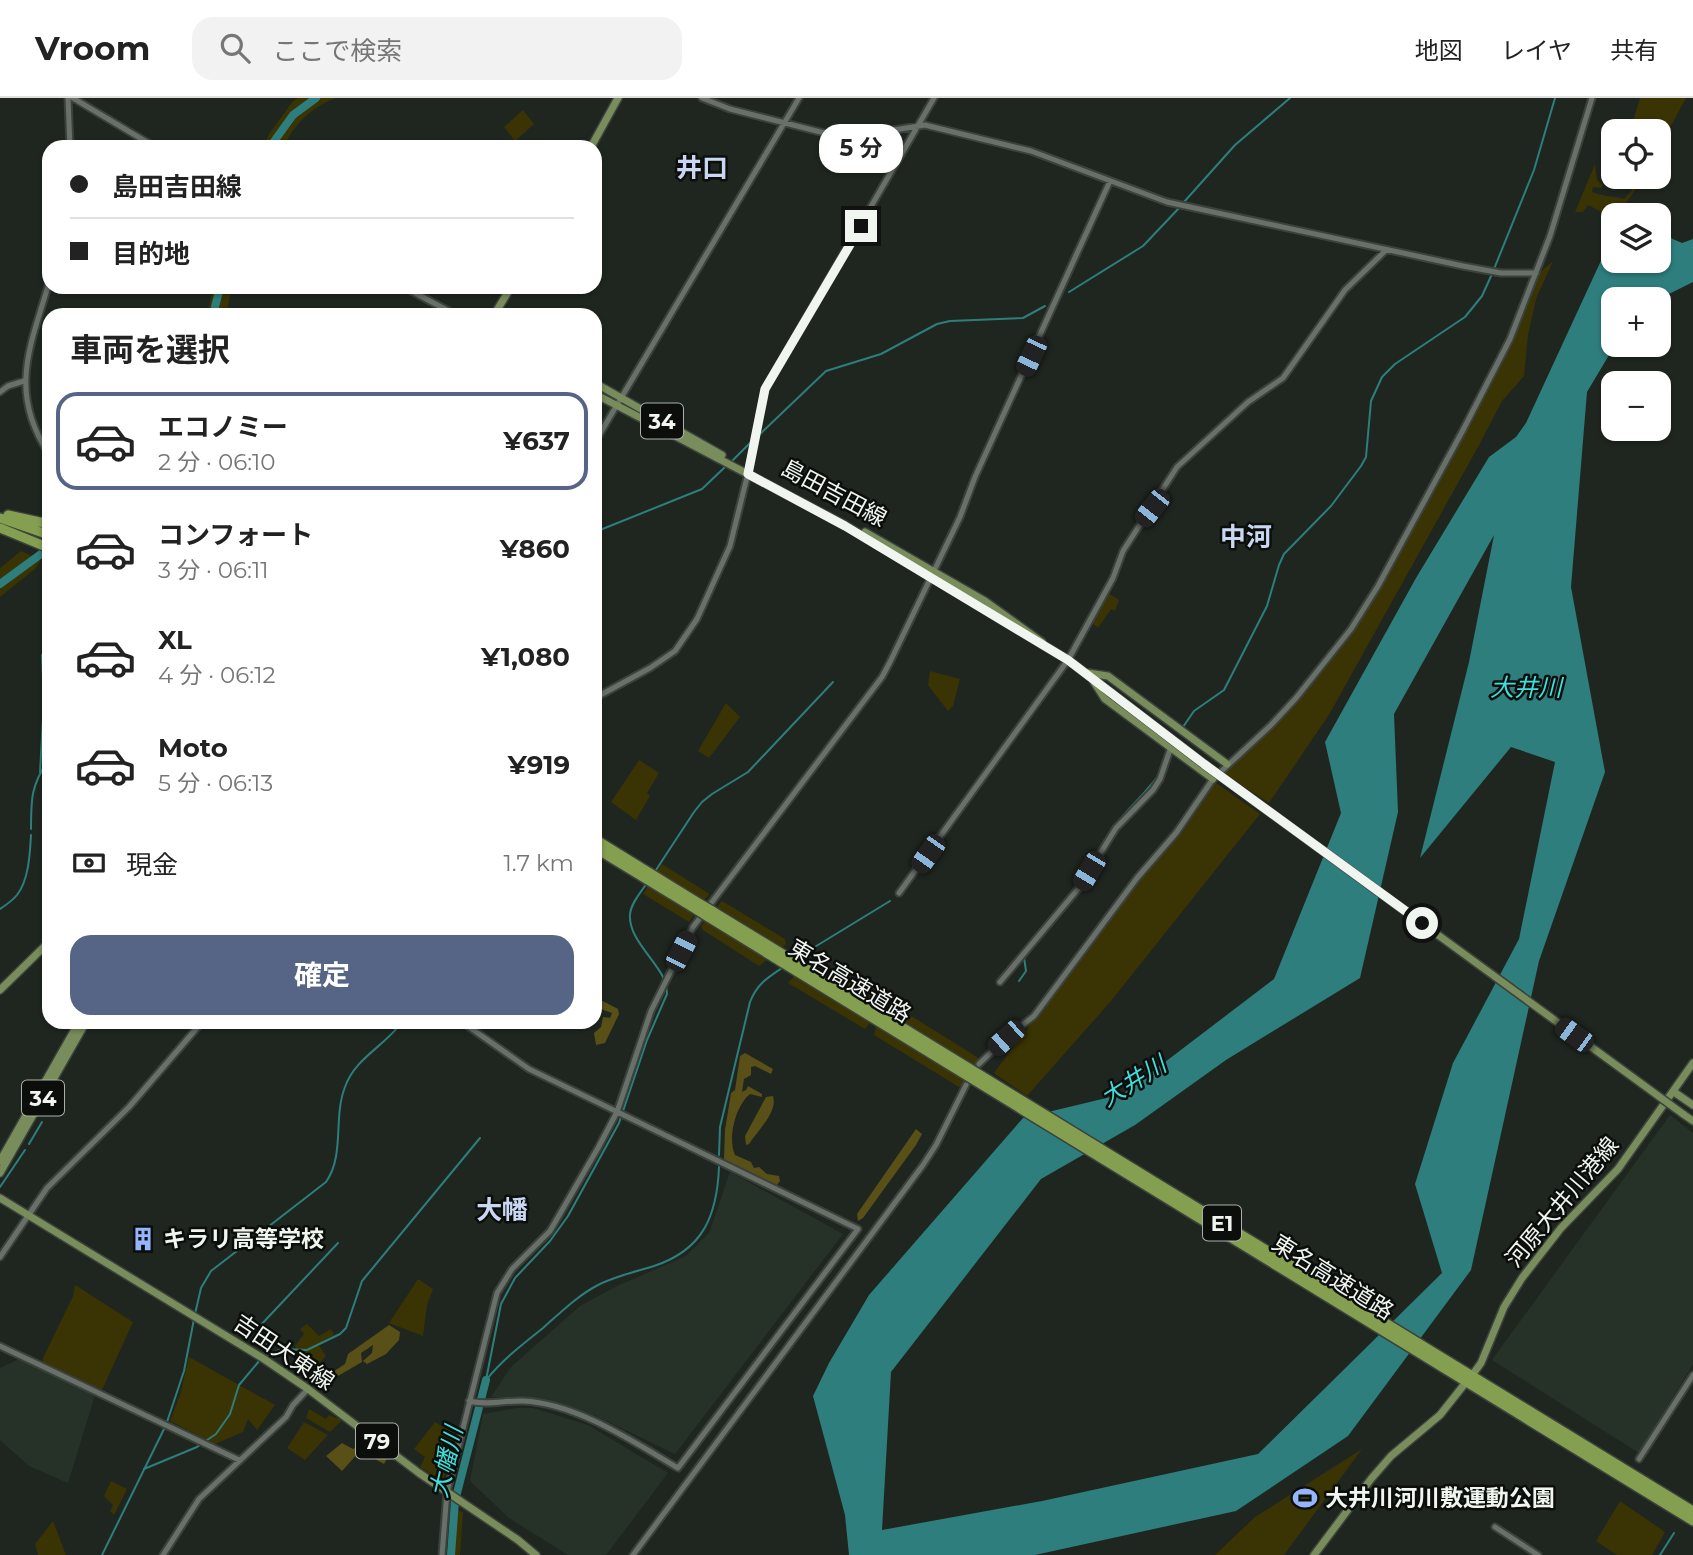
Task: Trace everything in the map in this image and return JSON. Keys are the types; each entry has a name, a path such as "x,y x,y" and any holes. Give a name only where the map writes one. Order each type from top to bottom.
{"highway":[{"path":"0,515 42,532"},
{"path":"0,527 42,532"},
{"name":"東名高速道路","path":"602,844 711,915 1448,1366 1693,1521"},
{"name":"東名高速道路","path":"602,852 637,869"},
{"name":"東名高速道路","path":"1448,1366 1693,1511"}],"main road":[{"path":"596,140 618,98"},
{"name":"島田吉田線","path":"602,387 731,462"},
{"name":"島田吉田線","path":"602,398 749,471 985,601 1033,634 1047,648 1087,673 1204,764 1693,1121"},
{"path":"1087,673 1108,676 1227,764"},
{"path":"1087,673 1105,699 1213,779"},
{"path":"1168,745 1179,728"},
{"path":"0,990 42,949"},
{"name":"34","path":"0,1161 75,1029"},
{"name":"34","path":"0,1173 82,1029"},
{"name":"河原大井川港線","path":"1473,1374 1481,1363 1504,1307 1522,1278 1561,1228 1618,1169 1693,1063"},
{"path":"1674,1091 1693,1105"},
{"name":"吉田大東線","path":"0,1198 261,1357 447,1492 518,1539 536,1555"},
{"path":"1314,1555 1369,1480 1391,1456 1440,1415 1463,1386"}],"street":[{"path":"70,140 71,98 143,140"},
{"path":"702,98 730,109 834,137 853,139 919,125 1031,151 1180,206 1493,271 1536,274"},
{"path":"602,430 799,98"},
{"path":"602,694 675,651 688,632 727,556 749,471 765,389 934,98"},
{"path":"979,1064 1034,1016 1137,878 1177,833 1213,779 1296,698 1365,608 1493,374 1536,274 1569,180 1592,98"},
{"path":"442,1555 447,1492 472,1402 497,1293 512,1269 550,1231 562,1213 617,1112 647,1022 693,927 882,677 933,573 1110,181"},
{"path":"899,893 1068,660 1114,578 1123,551 1177,467 1248,402 1283,378 1345,290 1386,250"},
{"path":"42,441 27,407 24,381 46,294"},
{"path":"417,294 443,308"},
{"path":"0,392 8,386 24,381"},
{"path":"1000,982 1078,890 1116,828 1153,790 1163,772 1168,745"},
{"path":"0,1257 47,1188 129,1107 196,1029"},
{"path":"472,1029 529,1069 858,1229 678,1468 586,1417 523,1401 485,1404 472,1402"},
{"path":"633,1555 923,1164 936,1145 966,1085"},
{"path":"0,1346 239,1460"},
{"path":"1639,1459 1693,1375"},
{"path":"163,1555 199,1499 286,1417 308,1389"},
{"path":"1495,1527 1538,1555"}],"shaded area":[{"path":"298,98 336,98 305,117 287,140 266,140 269,134"},
{"path":"1640,98 1686,98 1671,126 1671,119 1634,119"},
{"path":"523,110 534,124 516,140 504,127"},
{"path":"1595,164 1601,188 1593,187 1592,192 1624,199 1632,189 1636,189 1626,203 1601,203 1601,212 1588,205 1583,212 1575,212"},
{"path":"1553,261 1536,299 1528,335 1524,376 1502,401 1330,713 1269,803 1223,773 1304,691 1365,613 1463,434 1536,276"},
{"path":"212,294 230,294 228,308 208,308"},
{"path":"21,551 41,560 35,569 0,597 0,568"},
{"path":"1108,593 1119,600 1115,611 1111,609 1098,628 1092,623"},
{"path":"930,671 960,679 953,706 948,711 928,685"},
{"path":"726,703 740,717 709,758 698,751"},
{"path":"639,760 659,773 636,820 611,802"},
{"path":"1215,782 1260,814 1111,1001 1027,1096 994,1073 1125,897 1172,844"},
{"path":"662,864 709,895 704,900 657,871"},
{"path":"648,886 694,915 689,922 643,894"},
{"path":"722,901 785,939 786,944 783,947 717,907"},
{"path":"705,921 768,959 759,966 703,930 701,926"},
{"path":"817,959 879,996 883,1002 881,1006 810,963"},
{"path":"794,976 870,1023 865,1029 788,983"},
{"path":"602,1001 618,1009 619,1014 605,1043 596,1045 594,1033 602,1029 603,1017 610,1018 612,1013 602,1009"},
{"path":"892,1004 977,1057 975,1065 886,1011"},
{"path":"876,1026 966,1080 963,1085 959,1087 874,1035"},
{"path":"745,1053 773,1069 771,1074 755,1066 751,1067 751,1075 744,1079 742,1092 748,1086 762,1094 762,1097 750,1094 741,1106 734,1122 733,1148 735,1155 751,1162 754,1168 759,1167 767,1174 779,1176 777,1185 729,1164 724,1159 731,1093 735,1090 740,1056"},
{"path":"773,1096 770,1115 746,1145 745,1136 766,1097"},
{"path":"1670,1115 1693,1133 1693,1364 1639,1453 1492,1360"},
{"path":"916,1129 922,1134 916,1145 863,1218 858,1221 857,1214"},
{"path":"730,1172 843,1234 675,1454 596,1416 534,1399 491,1397 511,1367 580,1306 617,1286 686,1256 709,1233"},
{"path":"418,1279 433,1289 427,1305 423,1336 389,1323"},
{"path":"75,1285 133,1322 102,1390 43,1362 73,1296"},
{"path":"307,1324 319,1336 331,1329 334,1335 318,1344 326,1356 313,1369 300,1356 295,1346 304,1334 300,1329"},
{"path":"389,1325 400,1332 399,1340 386,1354 367,1364 363,1361 372,1353 373,1345 361,1353 362,1362 319,1387 314,1384 345,1364 348,1354"},
{"path":"189,1357 275,1405 257,1430 248,1419 243,1432 215,1444 170,1421 180,1395"},
{"path":"19,1359 95,1395 68,1483 29,1466 0,1440 0,1368"},
{"path":"533,1408 588,1425 668,1473 606,1555 568,1555 509,1518 470,1481 483,1414"},
{"path":"309,1409 326,1419 329,1415 342,1420 330,1432 306,1418"},
{"path":"304,1422 328,1435 305,1460 287,1448"},
{"path":"435,1422 454,1433 443,1482 420,1467 425,1457 414,1449"},
{"path":"369,1440 389,1455 384,1464 360,1451 342,1471 326,1456 342,1443 353,1449"},
{"name":"大井川河川敷運動公園","path":"1362,1449 1284,1555 1215,1555 1255,1517"},
{"path":"111,1481 127,1489 114,1515 110,1511 113,1505 104,1496"},
{"path":"1620,1501 1665,1532 1652,1555 1617,1555 1596,1541"},
{"path":"456,1509 463,1512 460,1555 451,1555 451,1535"},
{"path":"53,1521 66,1555 38,1555 35,1544"}],"water":[{"name":"大井川","path":"1671,238 1682,243 1693,239 1693,282 1671,293 1671,287 1601,287 1601,357 1608,357 1587,392 1571,587 1605,772 1539,961 1471,1270 1348,1436 1236,1511 1035,1555 849,1555 845,1515 813,1396 869,1295 1023,1118 1123,1094 1274,979 1341,813 1325,742 1416,578 1489,457 1516,437 1526,423 1601,261 1601,273 1671,273","holes":["1494,535 1469,662 1420,858 1511,747 1555,762 1519,939 1453,1063 1415,1184 1442,1273 1258,1454 1042,1501 882,1530 891,1372 1041,1179 1135,1125 1226,1060 1360,978 1398,812 1394,714"]}],"waterway":[{"path":"275,140 293,115 316,98"},
{"path":"1184,202 1235,145 1290,98"},
{"path":"1494,269 1534,170 1555,98"},
{"path":"1069,292 1143,246 1180,207"},
{"path":"1180,726 1183,727 1194,711 1224,690 1267,606 1284,554 1331,506 1361,466 1366,457 1371,401 1382,377 1395,364 1465,317 1482,296 1492,274"},
{"path":"215,308 218,294"},
{"path":"757,437 826,371 881,354 937,324 1023,318 1045,306"},
{"path":"732,461 753,440"},
{"path":"602,529 702,489 725,467"},
{"path":"0,584 42,553"},
{"path":"654,873 702,802 748,772 833,682"},
{"path":"40,772 42,736"},
{"path":"31,829 33,792 42,772"},
{"path":"1116,825 1160,773"},
{"path":"1074,889 1111,832"},
{"path":"0,909 15,897 24,882 31,835"},
{"path":"647,883 632,906 631,923 638,940 664,979"},
{"path":"795,959 890,901"},
{"path":"1019,981 1026,971 1024,957"},
{"path":"719,1155 720,1127 750,1002 759,986 782,968"},
{"path":"486,1380 501,1304 515,1278 550,1241 568,1216 619,1123 647,1040 667,994 666,984"},
{"path":"195,1314 201,1288 211,1271 326,1182 335,1160 345,1087 363,1060 396,1029"},
{"path":"29,1144 42,1122"},
{"path":"265,1356 282,1349 307,1350 340,1334 346,1328 362,1281 480,1138"},
{"path":"0,1187 25,1150"},
{"path":"487,1379 514,1352 590,1289 671,1259 696,1241 715,1201 719,1167"},
{"path":"262,1354 269,1351 258,1328 338,1243"},
{"path":"167,1422 184,1371 194,1319"},
{"path":"144,1469 197,1447 216,1434 230,1414 239,1385 260,1360"},
{"name":"大幡川","path":"451,1555 455,1501 486,1380"},
{"path":"102,1555 165,1427"},
{"path":"1660,1555 1674,1533"}],"place":[{"name":"キラリ高等学校","path":"143,1239"},
{"name":"大井川河川敷運動公園","path":"1305,1498"}],"district":[{"name":"井口","path":"702,168"},
{"name":"中河","path":"1246,537"},
{"name":"大幡","path":"502,1210"}],"route":[{"path":"861,226 765,389 748,474 845,526 1068,660 1204,764 1422,923"}]}
